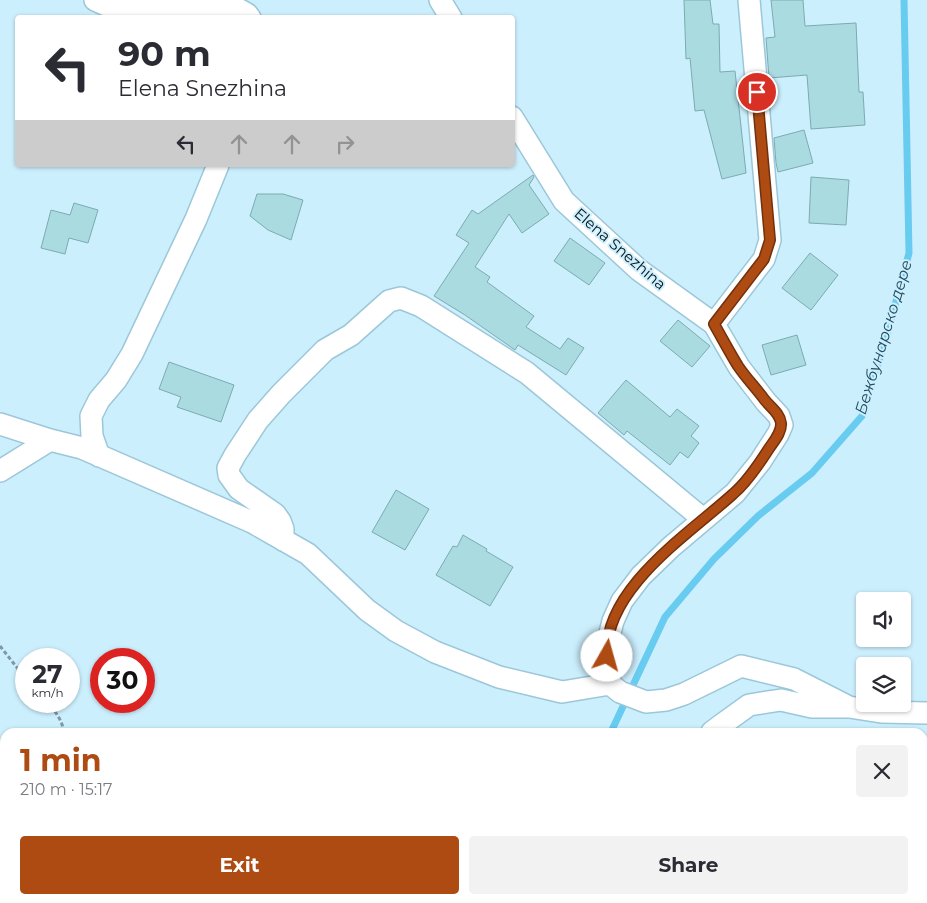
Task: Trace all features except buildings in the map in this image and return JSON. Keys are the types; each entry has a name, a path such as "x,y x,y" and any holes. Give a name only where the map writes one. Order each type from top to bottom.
{"street":[{"path":"95,0 106,5 240,10 248,15"},
{"path":"440,0 450,15"},
{"path":"714,324 764,259 770,240 749,0"},
{"name":"Elena Snezhina","path":"515,122 564,201 639,270 714,324 739,367 779,416 782,425 760,462 735,493 703,519"},
{"path":"99,456 92,436 91,416 99,400 116,380 132,354 196,219 217,167"},
{"path":"283,540 283,529 274,514 239,489 229,475 228,468 258,420 325,350 351,335 389,301 401,298 421,306 527,373 703,519 641,576 622,601 612,621 606,645 615,688"},
{"path":"0,424 82,448 252,522 308,554 367,610 396,631 435,652 499,677 562,692 615,688 646,702 666,700 684,694 742,666 794,679 848,707"},
{"path":"0,471 50,440"},
{"path":"717,728 749,705 781,700 812,707 848,707 881,712 927,713"}],"path":[{"path":"0,646 15,665"},
{"path":"56,713 63,728"}],"waterway":[{"name":"Бежбунарско дере","path":"613,728 665,617 714,559 758,516 812,473 862,416 887,335 909,253 904,0"}],"route":[{"path":"607,656 606,645 612,621 622,601 641,576 671,547 735,493 760,462 782,425 779,416 739,367 714,324 764,259 770,240 757,92"}]}
